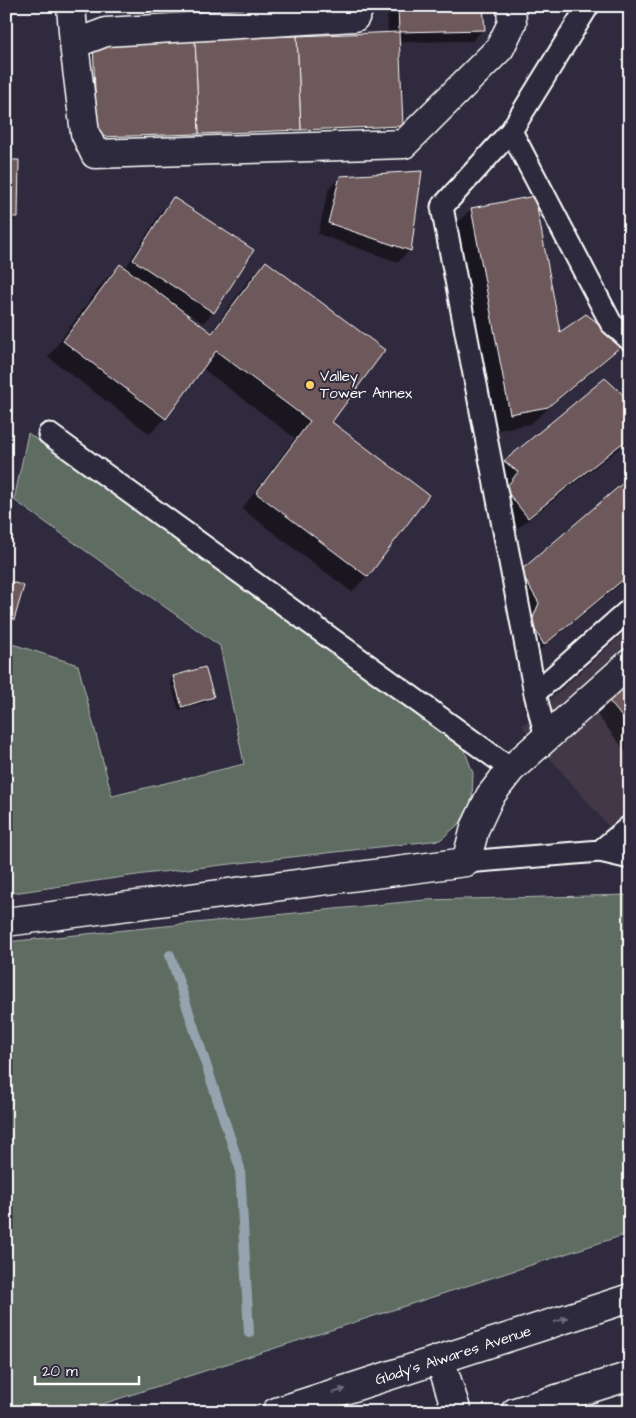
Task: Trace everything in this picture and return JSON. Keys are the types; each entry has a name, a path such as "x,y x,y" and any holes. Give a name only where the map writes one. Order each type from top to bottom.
{"street":[{"path":"71,6 85,133 95,154 404,144 500,48 512,23 511,6"},
{"path":"74,44 106,32 354,17 360,6"},
{"path":"6,922 466,862 475,828 490,796 511,769 630,663"},
{"name":"Glady's Alwares Avenue","path":"276,1412 630,1298"},
{"path":"440,1359 457,1412"},
{"path":"515,1412 571,1403 630,1376"}],"lane":[{"path":"546,738 442,207 510,130 588,6"},
{"path":"510,130 611,323 630,340"},
{"path":"49,434 511,769"},
{"path":"536,693 630,609"},
{"path":"600,851 630,826"},
{"path":"466,862 600,851 630,858"}],"shaded area":[{"path":"630,627 630,851 522,726"},
{"path":"630,1400 630,1412 591,1412"}],"green space":[{"path":"28,433 464,749 473,773 472,800 460,823 440,840 144,874 6,894 6,642 78,665 112,796 244,764 220,646 14,500"},
{"path":"630,895 630,1233 78,1412 6,1412 6,942 425,900"}],"building":[{"path":"398,6 483,6 485,30 399,32"},
{"path":"399,32 403,126 301,130 297,36"},
{"path":"297,36 301,130 199,134 195,39"},
{"path":"195,39 199,134 97,137 93,43"},
{"path":"6,160 19,160 18,217 6,217"},
{"path":"422,171 411,251 328,223 340,176"},
{"path":"535,196 560,332 586,314 625,343 548,407 510,414 471,208"},
{"path":"173,197 254,250 214,313 133,260"},
{"name":"Valley Tower Annex","path":"266,261 385,350 332,422 429,495 368,577 256,493 310,421 216,351 166,419 63,341 120,264 212,333"},
{"path":"605,378 630,401 630,437 528,518 505,489 518,472 504,461"},
{"path":"630,477 630,574 544,645 531,623 539,603 520,571"},
{"path":"6,580 24,586 14,620 6,618"},
{"path":"205,667 214,697 182,707 173,676"},
{"path":"630,678 630,727 606,697"}],"waterway":[{"path":"170,955 240,1168 249,1333"}],"place":[{"name":"Valley Tower Annex","path":"310,385"}]}
